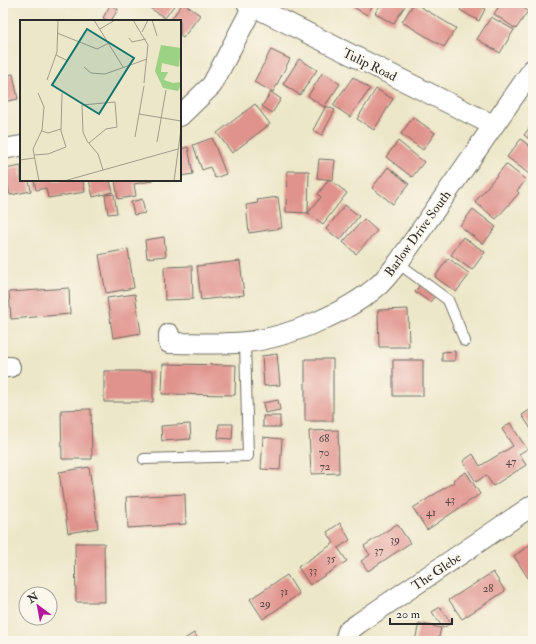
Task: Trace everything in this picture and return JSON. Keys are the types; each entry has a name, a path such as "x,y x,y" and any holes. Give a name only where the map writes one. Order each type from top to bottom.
{"street":[{"path":"181,115 212,85 250,4"},
{"name":"Tulip Road","path":"250,4 493,125"},
{"name":"Barlow Drive South","path":"169,334 169,343 246,342 263,340 305,328 358,300 379,284 398,264 493,125 533,70"},
{"path":"3,149 20,146"},
{"name":"The Glebe","path":"345,641 348,631 359,623 533,505"}],"lane":[{"path":"398,264 448,300 465,341"},
{"path":"144,459 248,456 246,342"}],"building":[{"path":"149,3 176,3 165,18 147,6"},
{"path":"183,3 200,15 183,38 181,37 181,20 171,20"},
{"path":"351,3 374,3 367,15 350,5"},
{"path":"382,3 407,3 393,24 375,13"},
{"path":"414,3 456,28 444,47 402,22"},
{"path":"464,3 477,3 485,9 479,21 460,10"},
{"path":"501,3 516,3 528,11 516,29 494,14"},
{"path":"110,5 118,9 112,20 103,18"},
{"path":"491,17 514,30 500,53 477,39"},
{"path":"271,50 290,59 273,92 254,82"},
{"path":"299,59 317,70 300,95 283,84"},
{"path":"323,72 340,84 324,107 308,96"},
{"path":"13,74 18,99 3,102 3,76"},
{"path":"353,77 370,89 350,117 333,105"},
{"path":"376,89 393,99 374,130 357,119"},
{"path":"271,92 281,99 272,113 262,106"},
{"path":"255,104 270,124 232,153 217,133"},
{"path":"326,106 335,110 322,135 313,130"},
{"path":"413,117 435,133 423,150 401,134"},
{"path":"533,123 533,142 524,135"},
{"path":"212,138 226,174 215,178 210,167 202,170 193,145"},
{"path":"521,139 533,149 533,177 507,157"},
{"path":"398,141 424,162 412,177 386,157"},
{"path":"188,147 193,174 181,176 181,149"},
{"path":"319,159 335,160 333,180 317,178"},
{"path":"506,164 526,180 517,191 519,193 496,219 475,202"},
{"path":"20,166 20,181 29,181 31,191 10,195 5,169"},
{"path":"388,167 409,184 393,204 372,188"},
{"path":"287,171 309,171 308,213 286,212"},
{"path":"329,179 347,193 323,224 308,213 321,197 318,194"},
{"path":"34,181 83,181 85,192 48,198 46,188 36,190"},
{"path":"89,181 110,181 113,192 93,197"},
{"path":"115,181 152,181 134,184 136,196 118,199"},
{"path":"114,194 117,213 108,214 105,195"},
{"path":"278,197 282,228 249,233 246,205 258,203 257,200"},
{"path":"142,199 145,213 134,215 131,202"},
{"path":"345,205 359,216 340,240 326,229"},
{"path":"473,209 496,227 483,244 460,226"},
{"path":"364,219 377,231 356,254 343,242"},
{"path":"164,237 166,256 147,258 145,240"},
{"path":"463,237 485,252 472,270 451,255"},
{"path":"128,249 134,288 106,293 99,255"},
{"path":"448,258 470,274 456,292 435,277"},
{"path":"240,261 244,295 201,300 197,266"},
{"path":"192,266 193,299 165,300 164,267"},
{"path":"420,285 435,296 430,302 415,292"},
{"path":"69,288 70,314 11,319 9,292"},
{"path":"135,294 141,333 113,338 107,298"},
{"path":"408,309 409,347 379,347 378,310"},
{"path":"455,351 455,361 442,361 442,352"},
{"path":"277,354 280,385 264,386 262,356"},
{"path":"305,359 333,359 333,421 305,421"},
{"path":"393,360 423,360 423,396 393,396"},
{"path":"163,364 236,365 235,395 162,394"},
{"path":"104,371 153,371 153,402 104,402"},
{"path":"278,400 280,410 265,413 263,403"},
{"path":"533,408 533,432 522,415"},
{"path":"91,409 92,459 62,459 61,410"},
{"path":"263,416 280,416 280,427 263,427"},
{"path":"510,423 527,449 519,454 526,465 493,486 486,475 476,482 463,461 473,454 480,466 513,446 502,429"},
{"path":"190,424 191,439 162,441 161,426"},
{"path":"219,424 233,424 232,439 218,438"},
{"path":"338,430 339,473 311,474 309,431"},
{"path":"263,437 282,439 280,470 261,469"},
{"path":"89,467 98,528 68,533 59,472"},
{"path":"466,472 480,494 427,530 413,508 454,482 453,480"},
{"path":"185,494 186,524 128,528 126,497"},
{"path":"340,523 350,540 338,548 347,561 310,585 298,567 334,543 327,532"},
{"path":"397,524 410,543 368,571 361,561 370,555 364,546"},
{"path":"75,543 104,543 105,602 76,602"},
{"path":"533,543 533,566 531,567 533,570 533,579 530,581 514,556"},
{"path":"493,572 505,591 462,619 449,600"},
{"path":"287,575 299,594 263,619 250,599"},
{"path":"4,576 6,603 3,604 3,577"},
{"path":"440,607 451,623 443,628 432,612"},
{"path":"419,623 441,628 438,641 415,641"},
{"path":"194,633 200,641 181,641"}]}
